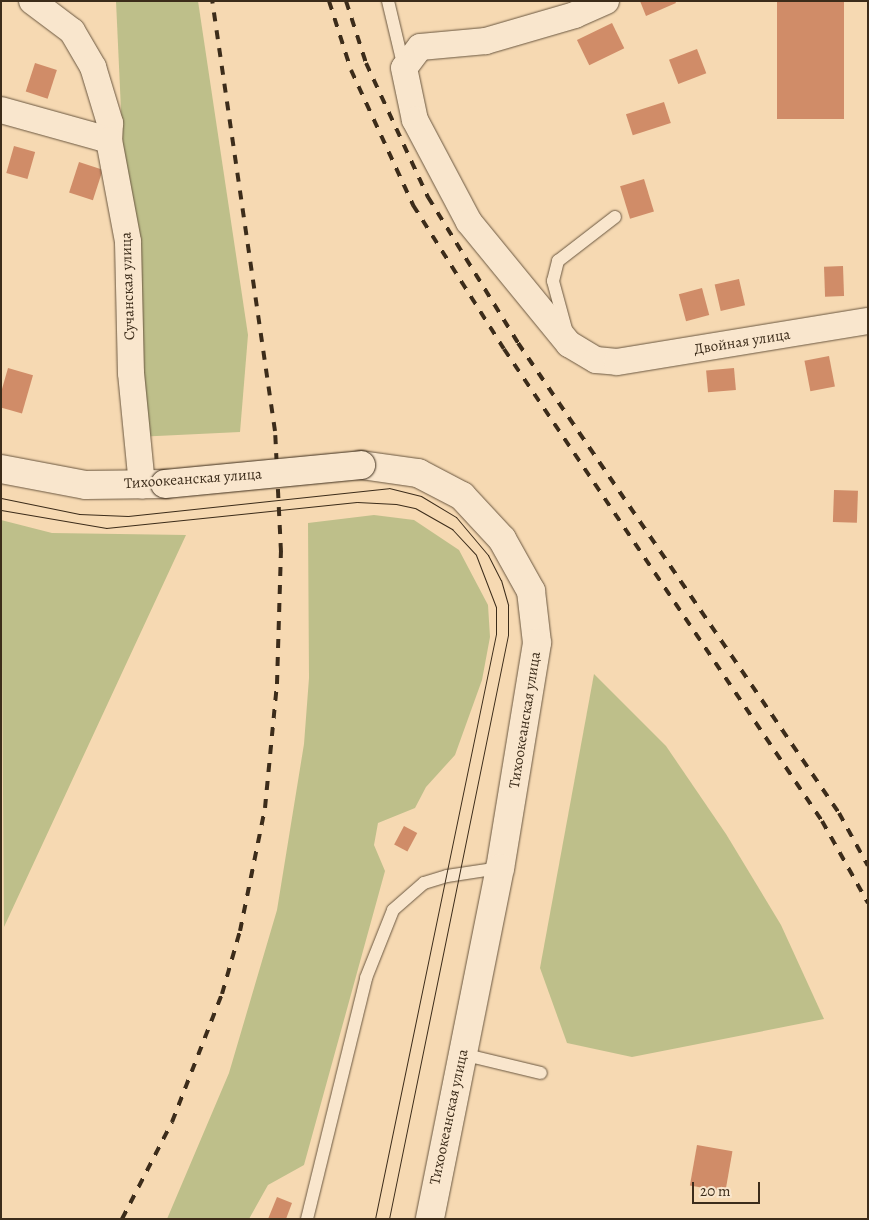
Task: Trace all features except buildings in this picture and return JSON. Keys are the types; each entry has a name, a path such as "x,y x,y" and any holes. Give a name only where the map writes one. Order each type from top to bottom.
{"main road":[{"name":"Тихоокеанская улица","path":"1,469 86,485 154,485 361,465 418,473 462,496 502,539 531,590 537,643 533,688 500,868 430,1219"}],"street":[{"name":"Сучанская улица","path":"32,1 72,32 93,67 110,123 109,140 128,242 131,373 154,485"},
{"path":"569,344 469,222 416,120 404,68 420,47 486,41 575,15 606,1"},
{"path":"1,110 109,140"},
{"name":"Двойная улица","path":"569,344 596,360 617,362 868,321"}],"lane":[{"path":"388,1 404,68"},
{"path":"569,344 553,281 558,261 615,217"},
{"path":"307,1219 366,978 393,910 424,883 447,876 500,868"},
{"path":"462,1054 542,1073"}],"green space":[{"path":"116,1 198,1 248,335 240,432 136,437"},
{"path":"374,515 414,520 459,550 488,605 490,637 482,680 455,755 426,787 415,808 378,823 374,845 385,871 304,1165 268,1185 249,1219 167,1219 229,1073 277,910 304,744 309,678 308,523"},
{"path":"1,520 52,533 186,535 4,927"},
{"path":"594,674 666,746 726,834 781,925 824,1019 632,1057 567,1043 540,968"}],"tram line":[{"path":"1,498 79,514 128,516 389,488 421,496 456,517 488,555 501,580 508,605 508,635 389,1219"},
{"path":"1,510 106,528 357,502 396,504 415,508 452,529 476,555 496,607 496,634 375,1219"}],"railway":[{"path":"122,1219 172,1122 222,994 240,931 265,808 277,684 281,552 275,431 212,1"},
{"path":"329,1 351,70 413,205 504,349 822,821 868,903"},
{"path":"346,1 366,63 428,197 518,343 839,813 868,866"}]}
